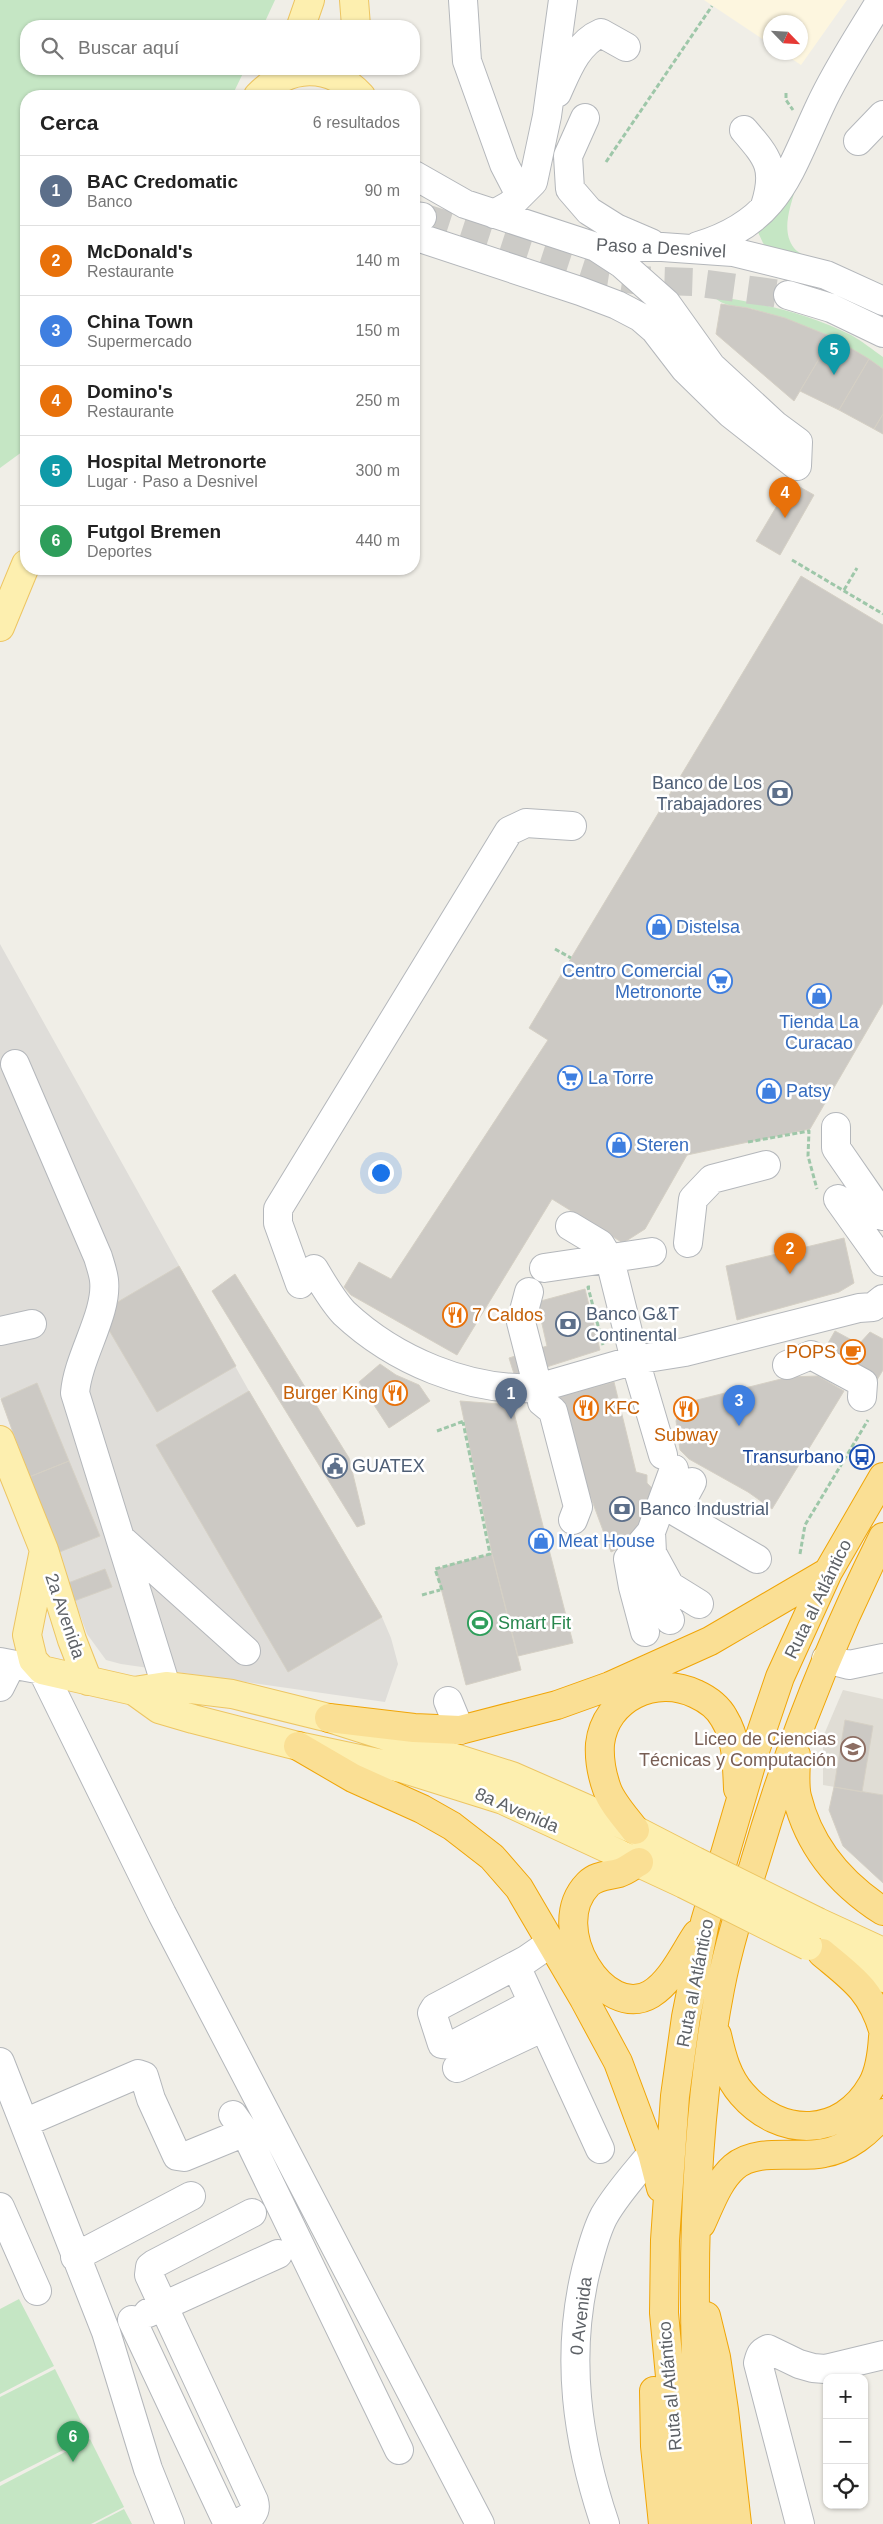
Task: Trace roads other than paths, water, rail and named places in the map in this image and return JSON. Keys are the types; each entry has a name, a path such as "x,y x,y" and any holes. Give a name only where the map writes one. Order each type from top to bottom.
{"highway":[{"name":"Ruta al Atlántico","path":"684,2524 664,2312 665,2240 675,2096 686,2017 705,1922 756,1748 780,1677 828,1572 883,1477"},
{"name":"Ruta al Atlántico","path":"712,2524 705,2487 697,2405 695,2236 706,2079 714,2026 732,1939 796,1736 826,1659 880,1546"},
{"path":"330,1718 414,1728 460,1730 557,1705 610,1686 710,1641 828,1572"},
{"path":"634,1830 608,1791 601,1768 600,1743 606,1724 617,1707 632,1694 653,1687 673,1686 688,1690 711,1702 724,1718 732,1737 737,1760 739,1808"},
{"path":"796,1736 796,1796 812,1836 834,1870 883,1911"},
{"path":"298,1746 353,1778 422,1809 452,1826 492,1857 519,1888 552,1942 618,2062 660,2179 665,2240"},
{"path":"639,1862 620,1872 602,1875 589,1884 577,1899 572,1916 574,1937 582,1959 605,1986 627,2000 640,1999 652,1994 666,1981 705,1922"},
{"path":"816,1941 862,1987 877,2011 883,2030"},
{"path":"714,2026 725,2068 741,2093 771,2119 788,2125 802,2126 815,2126 846,2116 860,2102 873,2084 882,2058 883,2037"},
{"path":"695,2236 727,2174 742,2161 764,2156 824,2153 842,2147 870,2130 883,2113"},
{"path":"695,2270 716,2357 737,2524"},
{"path":"663,2524 655,2446 654,2384 664,2312"}],"main road":[{"path":"303,20 310,0"},
{"path":"354,0 356,20"},
{"path":"264,90 283,75"},
{"path":"331,75 338,77 354,90"},
{"path":"360,75 362,90"},
{"path":"0,627 21,575"},
{"name":"2a Avenida","path":"0,1440 44,1550 72,1640 88,1681"},
{"name":"2a Avenida","path":"42,1670 33,1660 27,1635 44,1550"},
{"name":"8a Avenida","path":"42,1670 134,1692 159,1709 298,1746 402,1768 503,1800 639,1862 690,1872"},
{"name":"8a Avenida","path":"134,1692 166,1686 232,1694 330,1718 512,1776 634,1830 690,1872 883,1978"},
{"name":"8a Avenida","path":"816,1941 883,1952"}],"street":[{"path":"463,0 467,61 504,164 520,195"},
{"path":"494,214 510,205 532,182 547,116 563,0"},
{"path":"692,248 725,238 764,209 775,197 786,179 820,105 880,0"},
{"path":"547,116 570,64 588,39 601,33 626,47"},
{"path":"858,141 883,115"},
{"path":"585,118 568,156 570,189 589,211 616,228 662,247"},
{"path":"744,130 767,158 771,186 764,209"},
{"name":"Paso a Desnivel","path":"420,179 465,204 596,247 692,248 733,252 826,275 883,301"},
{"path":"420,224 617,305 640,317 655,330 684,369 731,414 798,454 775,425 711,366 666,303 622,264 596,247"},
{"path":"788,296 831,308 883,333"},
{"path":"572,826 526,823 509,831 278,1209 278,1223 307,1277 343,1312 401,1353 456,1377 534,1393 635,1360 685,1352 871,1304 864,1293 883,1278"},
{"path":"15,1064 98,1257 104,1280 101,1307 76,1377 75,1393 166,1686"},
{"path":"836,1127 836,1148 880,1199"},
{"path":"688,1243 693,1200 712,1179 766,1165"},
{"path":"838,1199 883,1262"},
{"path":"570,1226 600,1244 610,1260 635,1360 676,1469 678,1513 681,1517 758,1559"},
{"path":"544,1268 610,1260 652,1252"},
{"path":"529,1292 521,1322 534,1393 553,1411 578,1507 573,1520"},
{"path":"0,1331 32,1324"},
{"path":"787,1365 808,1368 849,1384 868,1404"},
{"path":"670,1620 647,1583 641,1556 676,1469"},
{"path":"650,1532 652,1553 670,1586 699,1604"},
{"path":"645,1632 632,1587 628,1559 650,1532"},
{"path":"120,1538 246,1651"},
{"path":"826,1659 849,1665 883,1658"},
{"path":"42,1670 162,1914 480,2524"},
{"name":"8a Avenida","path":"4,1671 42,1670"},
{"path":"448,1701 460,1730"},
{"path":"538,2015 453,2045 442,2044 432,2013 433,2010 516,1966 552,1942"},
{"path":"516,1966 600,2149"},
{"path":"457,2068 538,2015"},
{"path":"0,2062 6,2094 24,2123 106,2332 148,2469 170,2524"},
{"path":"24,2123 138,2074 144,2076 151,2099 177,2156 184,2157 239,2123 399,2450"},
{"name":"0 Avenida","path":"605,2524 583,2449 576,2402 574,2340 580,2295 593,2243 603,2218 620,2190 652,2153"},
{"path":"75,2257 191,2196"},
{"path":"0,2206 37,2291"},
{"path":"237,2524 254,2513 256,2508 254,2501 149,2275 150,2267 252,2213"},
{"path":"106,2332 278,2254"},
{"path":"132,2320 228,2524"},
{"path":"800,2524 758,2363 763,2351 768,2349 799,2364 825,2369 883,2355"}],"tunnel":[{"path":"422,217 601,275 633,280 693,282 788,295"}],"place":[{"name":"Hospital Metronorte","path":"834,375"},
{"name":"Domino's","path":"785,518"},
{"name":"Banco de Los Trabajadores","path":"780,793"},
{"name":"Distelsa","path":"659,927"},
{"name":"Centro Comercial Metronorte","path":"720,981"},
{"name":"Tienda La Curacao","path":"819,996"},
{"name":"La Torre","path":"570,1078"},
{"name":"Patsy","path":"769,1091"},
{"name":"Steren","path":"619,1145"},
{"name":"McDonald's","path":"790,1274"},
{"name":"7 Caldos","path":"455,1315"},
{"name":"Banco G&T Continental","path":"568,1324"},
{"name":"POPS","path":"853,1352"},
{"name":"Burger King","path":"395,1393"},
{"name":"KFC","path":"586,1408"},
{"name":"Subway","path":"686,1409"},
{"name":"BAC Credomatic","path":"511,1419"},
{"name":"China Town","path":"739,1426"},
{"name":"Transurbano","path":"862,1457"},
{"name":"GUATEX","path":"335,1466"},
{"name":"Banco Industrial","path":"622,1509"},
{"name":"Meat House","path":"541,1541"},
{"name":"Smart Fit","path":"480,1623"},
{"name":"Liceo de Ciencias Técnicas y Computación","path":"853,1749"},
{"name":"Futgol Bremen","path":"73,2462"}]}
